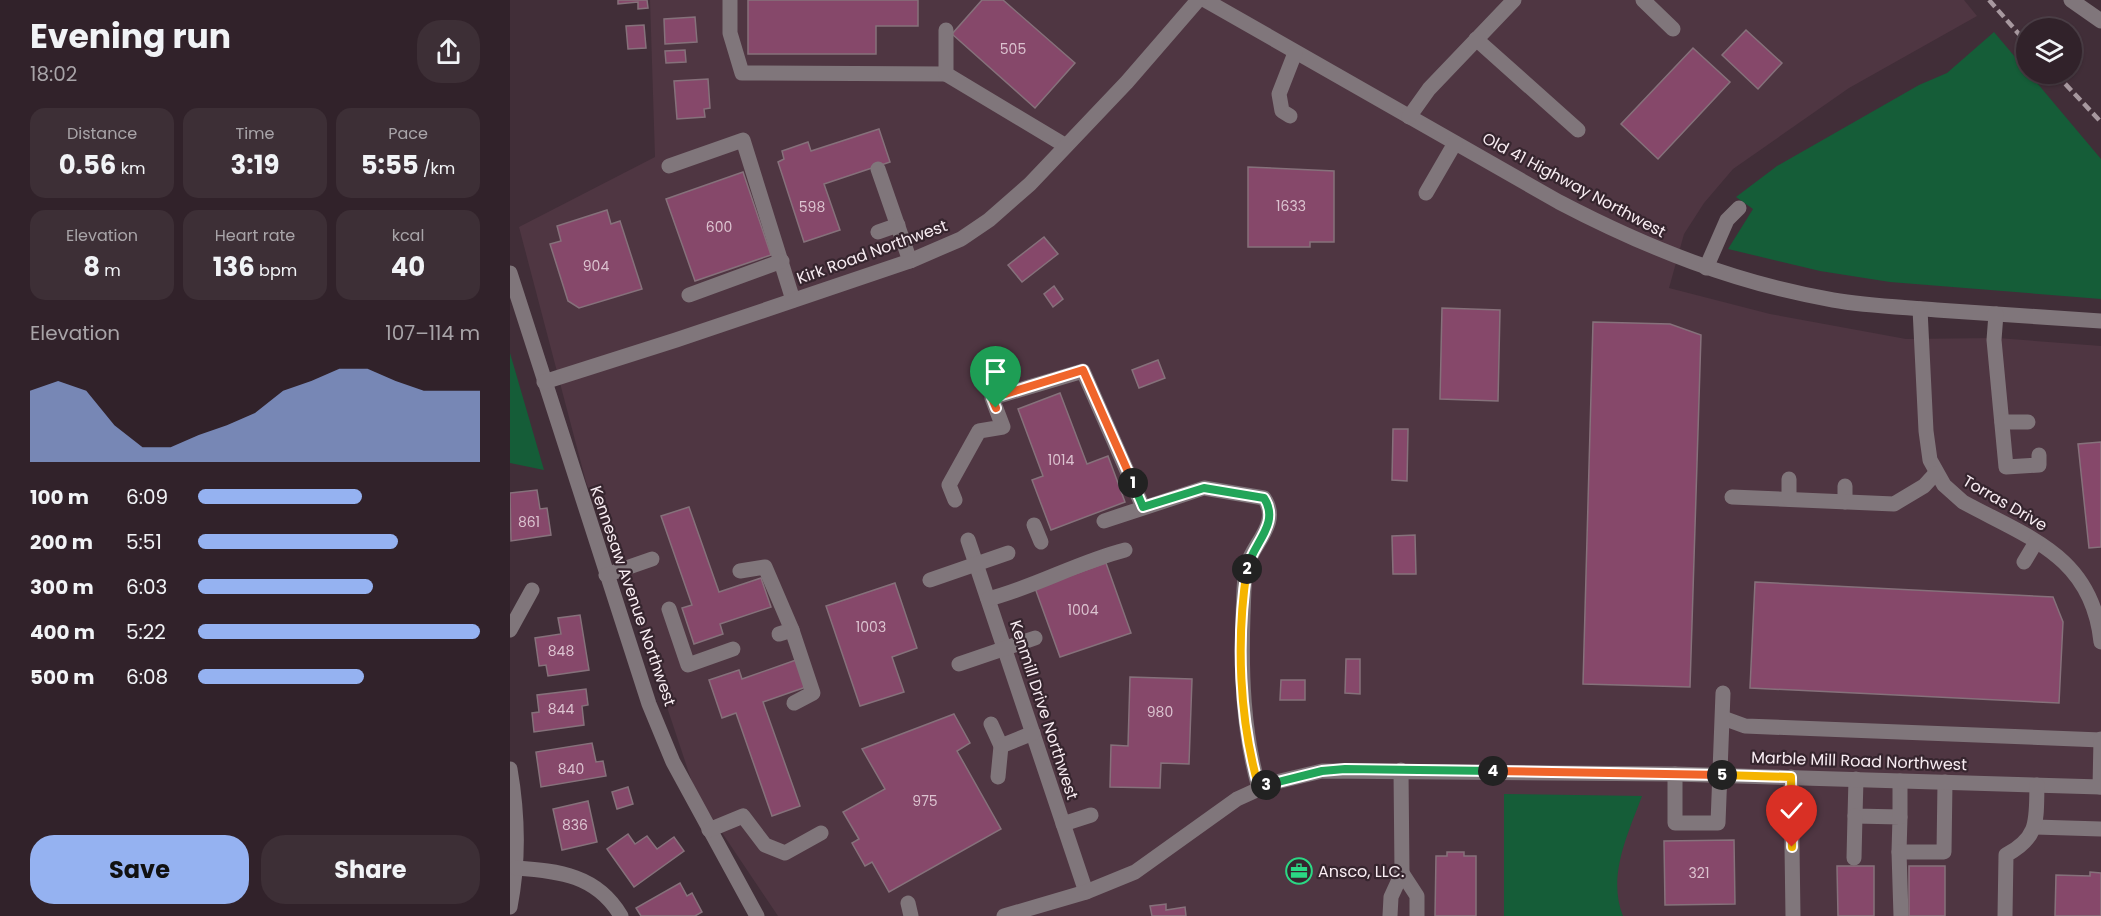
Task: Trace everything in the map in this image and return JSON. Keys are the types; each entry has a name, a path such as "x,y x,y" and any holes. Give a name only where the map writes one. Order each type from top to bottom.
{"street":[{"path":"730,0 730,33 742,73 946,74 1066,146"},
{"name":"Kirk Road Northwest","path":"544,382 910,261 961,239 989,220 1025,189 1127,82 1198,0"},
{"name":"Old 41 Highway Northwest","path":"1205,0 1295,53 1612,230 1706,268 1787,291 1834,300 1920,309 2101,321"},
{"path":"1409,117 1429,89 1514,0"},
{"path":"1643,0 1673,29"},
{"path":"2071,0 2100,20"},
{"path":"946,30 946,74"},
{"path":"1476,39 1578,130"},
{"path":"1290,116 1282,111 1279,94 1295,53"},
{"path":"669,166 743,140 793,300"},
{"path":"1426,193 1455,143"},
{"path":"878,170 910,261"},
{"path":"1706,268 1727,220 1739,208"},
{"path":"878,232 898,225"},
{"path":"689,295 782,261"},
{"name":"Kennesaw Avenue Northwest","path":"510,273 606,575 653,714 673,762 757,916"},
{"name":"Torras Drive","path":"1920,309 1926,439 1935,474 1952,494 1963,502 2051,551 2079,577 2089,593 2101,642"},
{"path":"1996,314 1994,340 2006,467 2039,465 2039,454"},
{"path":"955,500 949,485 979,431 1003,427 992,398 1083,370 1143,507"},
{"path":"2002,422 2028,422"},
{"path":"1731,497 1789,500 1845,494 1894,504 1924,486 1935,474"},
{"path":"1789,500 1790,479"},
{"path":"1104,520 1204,488 1264,498 1270,507 1270,520 1247,565 1243,609 1242,655 1248,750 1259,788"},
{"path":"1034,525 1041,542"},
{"name":"Kenmill Drive Northwest","path":"968,540 1086,892"},
{"path":"2024,562 2037,542"},
{"path":"988,599 1019,591 1102,556 1125,550"},
{"path":"930,580 1008,553"},
{"path":"606,575 652,559"},
{"path":"741,571 765,567 785,632 813,693 794,703"},
{"path":"510,630 532,590"},
{"path":"669,609 688,665 733,649"},
{"path":"959,664 1035,638"},
{"path":"1676,774 1675,823 1718,823 1718,775 1724,693"},
{"path":"1723,718 1745,726 2101,739 2100,787"},
{"path":"991,724 1001,746 998,777"},
{"path":"1001,746 1033,733"},
{"path":"510,770 516,813 516,868 510,907"},
{"path":"1390,916 1391,897 1402,873 1401,770"},
{"name":"Marble Mill Road Northwest","path":"1012,915 1086,892 1135,872 1223,808 1259,788 1322,771 1676,774 2100,787"},
{"path":"1791,777 1793,916"},
{"path":"1854,858 1856,779"},
{"path":"1900,780 1901,916"},
{"path":"1899,852 1944,852 1945,782"},
{"path":"2005,916 2006,855 2022,846 2035,827 2037,785"},
{"path":"1063,824 1091,815"},
{"path":"709,830 743,816 765,845 785,853 821,833"},
{"path":"1856,816 1900,817"},
{"path":"2035,827 2101,829"},
{"path":"516,868 566,872 582,879 603,892 621,916"},
{"path":"1402,873 1417,896 1418,916"}],"shaded area":[{"path":"650,0 1964,0 1977,16 1849,88 1733,169 1704,203 1684,234 1669,288 1770,314 1906,339 1997,338 2101,346 2101,916 778,916 696,794 631,599 586,482 519,227 655,157"}],"green space":[{"path":"1994,32 2016,58 2016,84 2038,84 2101,159 2101,299 1890,282 1820,271 1728,249 1753,209 1736,197 1777,166 1919,85 1947,73"},
{"path":"510,353 544,470 510,463"},
{"path":"1504,794 1642,796 1618,870 1617,886 1623,916 1504,916"}],"building":[{"path":"618,0 647,0 648,8 638,9 638,2 618,4"},
{"path":"748,0 918,0 918,26 876,26 876,54 748,54"},
{"path":"982,0 1003,0 1075,63 1035,108 952,34"},
{"path":"695,17 697,42 665,44 664,19"},
{"path":"644,25 646,48 628,49 626,26"},
{"path":"1746,30 1782,63 1758,89 1722,55"},
{"path":"1693,48 1730,82 1658,159 1621,124"},
{"path":"685,50 686,62 666,63 665,51"},
{"path":"708,79 710,108 704,109 705,117 677,119 674,81"},
{"path":"879,129 890,162 824,184 840,230 804,242 778,162 784,159 782,151 808,142 811,151"},
{"path":"1248,167 1334,171 1334,242 1310,242 1310,247 1248,247"},
{"path":"743,172 771,255 695,281 666,199"},
{"path":"607,210 611,224 620,221 642,289 579,308 568,301 550,244 561,241 557,226"},
{"path":"1044,237 1058,254 1022,282 1008,265"},
{"path":"1054,286 1063,299 1053,307 1044,294"},
{"path":"1442,308 1500,310 1498,401 1440,399"},
{"path":"1593,322 1670,324 1701,335 1690,687 1583,684"},
{"path":"1158,360 1165,378 1139,388 1132,370"},
{"path":"1060,393 1087,464 1108,456 1125,502 1051,530 1032,480 1043,476 1018,409"},
{"path":"1393,429 1408,429 1407,481 1392,480"},
{"path":"2101,442 2101,547 2089,548 2078,444"},
{"path":"537,490 540,509 547,508 551,535 511,541 510,493"},
{"path":"689,507 719,592 761,578 771,607 720,624 723,634 694,644 682,608 692,605 661,516"},
{"path":"1415,535 1416,574 1393,574 1392,536"},
{"path":"1106,563 1131,633 1060,657 1035,588"},
{"path":"1755,582 2053,597 2063,622 2059,703 1750,688"},
{"path":"895,583 917,648 892,657 904,692 860,706 826,606"},
{"path":"580,615 589,670 548,676 546,665 539,666 535,638 561,634 558,618"},
{"path":"1346,659 1360,659 1360,694 1345,693"},
{"path":"796,660 806,687 763,702 800,806 772,816 736,713 722,718 709,680 739,670 742,679"},
{"path":"1130,677 1192,679 1189,764 1161,763 1160,788 1110,787 1111,745 1128,746"},
{"path":"1281,680 1305,680 1305,700 1280,700"},
{"path":"586,689 588,705 582,706 584,725 534,732 532,713 539,712 537,695"},
{"path":"954,714 970,743 957,751 1001,829 889,892 872,862 865,866 852,843 859,839 843,812 885,789 862,749"},
{"path":"592,743 596,762 603,761 606,776 541,787 536,752"},
{"path":"628,787 633,804 617,809 612,792"},
{"path":"588,801 597,842 562,850 553,809"},
{"path":"628,834 635,844 647,836 657,849 674,837 684,851 634,887 607,849"},
{"path":"1734,840 1735,904 1665,905 1664,841"},
{"path":"1447,852 1464,852 1464,856 1476,856 1476,916 1435,916 1436,856 1447,856"},
{"path":"1837,866 1874,866 1874,916 1838,916"},
{"path":"1909,866 1945,866 1945,916 1909,916"},
{"path":"2090,872 2101,873 2101,916 2055,916 2056,875 2090,876"},
{"path":"680,883 687,896 692,893 702,912 695,916 641,916 636,908"},
{"path":"1166,904 1166,910 1185,907 1186,916 1152,916 1150,906"}],"railway":[{"path":"1989,0 2016,31"},
{"path":"2065,84 2101,122"}],"place":[{"name":"Ansco, LLC.","path":"1299,871"}],"route":[{"path":"996,408 992,398 1083,370 1143,507 1204,488 1264,498 1270,507 1270,520 1247,565 1244,586 1242,655 1248,750 1259,788 1322,771 1345,769 1791,777 1792,847"}]}
